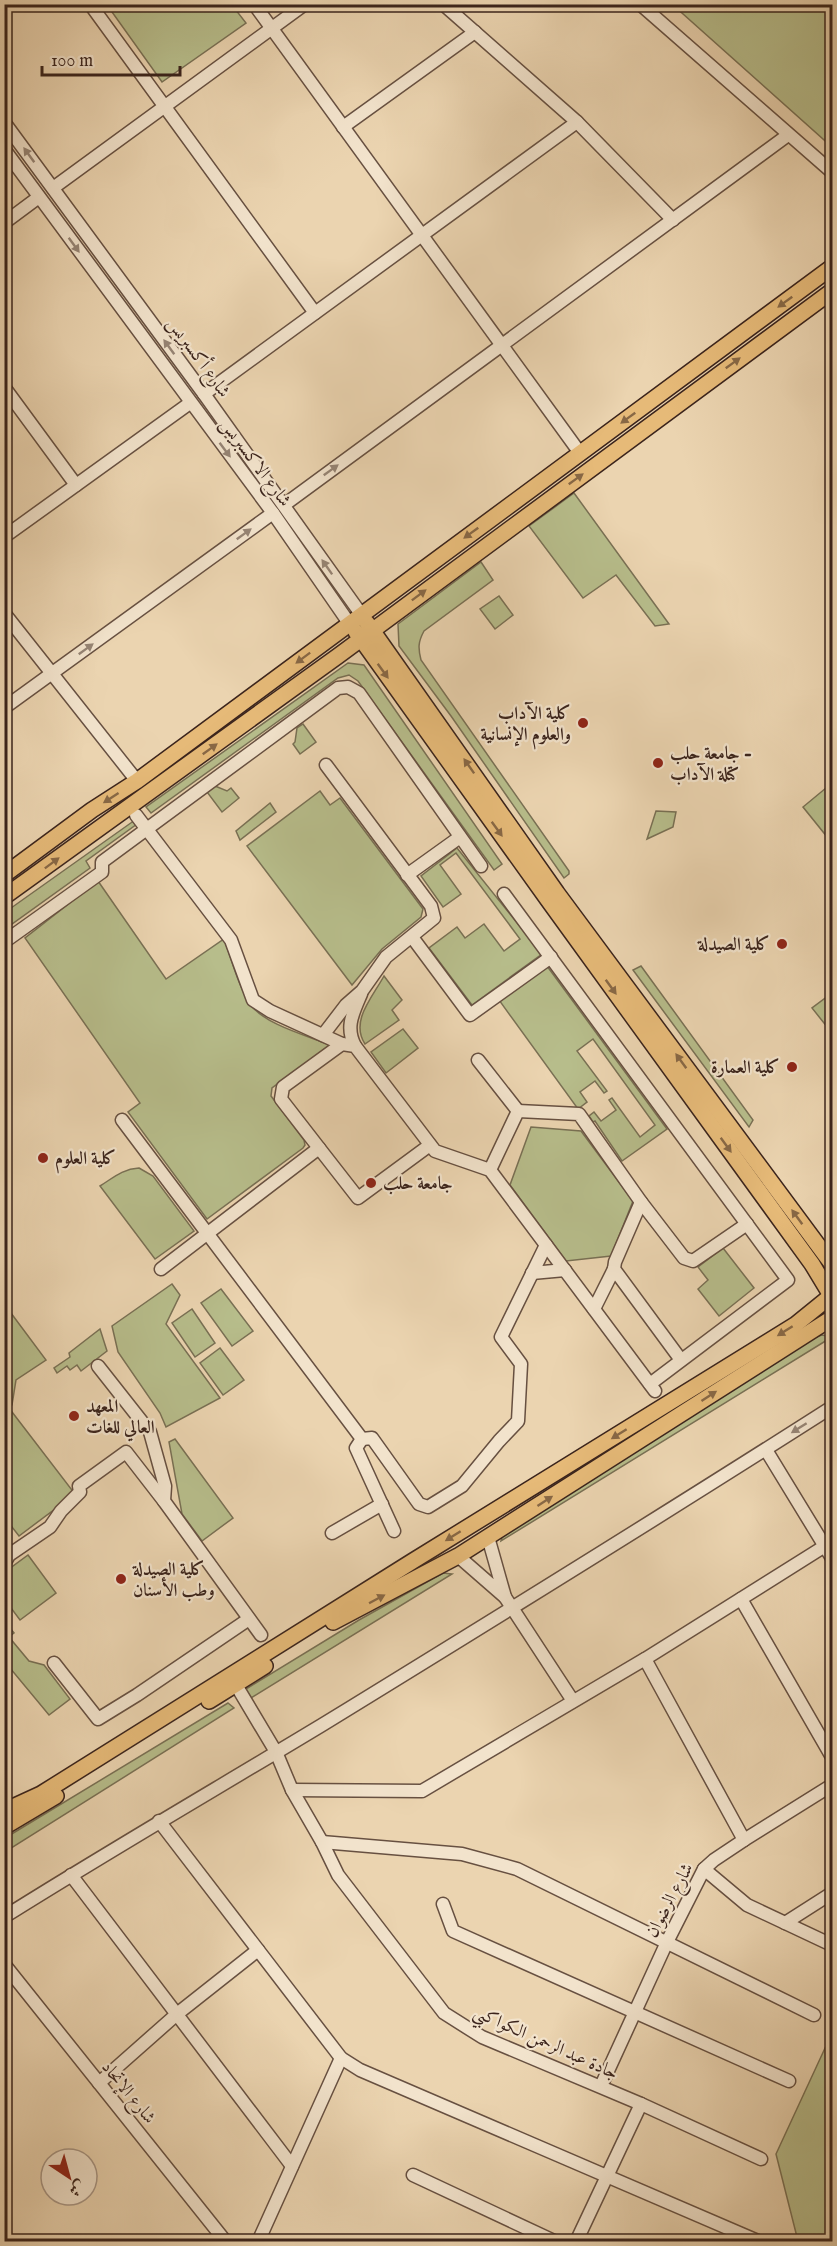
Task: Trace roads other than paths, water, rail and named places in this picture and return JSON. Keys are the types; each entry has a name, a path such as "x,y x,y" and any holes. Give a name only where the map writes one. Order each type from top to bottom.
{"main road":[{"path":"4,875 70,826 137,781 832,267"},
{"path":"4,897 367,634 832,291"},
{"path":"355,619 832,1264"},
{"path":"4,1811 41,1794 413,1560 785,1331 832,1296 812,1264 548,900 367,634"},
{"path":"70,826 82,840"},
{"path":"4,1827 236,1685 337,1620 458,1556 832,1318"}],"street":[{"path":"90,4 315,313"},
{"path":"254,4 580,453"},
{"path":"53,188 305,4"},
{"path":"443,4 577,122 673,220"},
{"path":"640,4 832,172"},
{"path":"343,127 475,32"},
{"name":"شارع أكسبريس","path":"4,122 284,505 355,619"},
{"path":"204,394 577,122"},
{"path":"284,505 788,135"},
{"name":"شارع الاكسبريس","path":"4,149 190,403 355,619"},
{"path":"4,223 39,197"},
{"path":"4,387 76,484"},
{"path":"4,537 190,403"},
{"path":"4,708 273,513"},
{"path":"4,613 137,781"},
{"path":"4,942 102,872 102,862 338,688 348,687 359,693 481,866"},
{"path":"323,1035 346,1005 362,991 386,957 434,918 431,906 326,765"},
{"path":"136,815 231,940 253,1000 270,1011 342,1044 355,1046"},
{"path":"408,875 460,837"},
{"path":"362,991 349,1024 350,1035 355,1046 435,1151 490,1170 652,1388 681,1360 788,1280 504,894"},
{"path":"412,937 470,1015 550,957"},
{"path":"342,1044 283,1087 281,1099 358,1198 430,1144"},
{"path":"478,1060 518,1111 579,1114 684,1258 693,1261 747,1224"},
{"path":"490,1170 518,1111"},
{"path":"122,1120 362,1439"},
{"path":"161,1269 319,1149"},
{"path":"594,1309 614,1269 641,1202"},
{"path":"362,1439 372,1438 419,1504 428,1507 462,1486 518,1421 521,1364 501,1337 546,1245"},
{"path":"614,1269 681,1360"},
{"path":"532,1273 565,1270"},
{"path":"98,1366 150,1432 165,1486 164,1501"},
{"path":"4,1917 512,1609 832,1407"},
{"path":"362,1439 356,1448 394,1530"},
{"path":"766,1450 832,1558"},
{"path":"4,1563 9,1555 50,1527 61,1511 80,1492 79,1486 126,1452 261,1635"},
{"path":"332,1533 382,1504"},
{"path":"488,1537 505,1597 573,1701"},
{"path":"292,1790 422,1791 645,1659 825,1546"},
{"path":"458,1556 505,1597"},
{"path":"741,1599 832,1757"},
{"path":"54,1663 98,1719 249,1618"},
{"path":"645,1659 744,1840"},
{"name":"جادة عبد الرحمن الكواكبي","path":"236,1685 276,1752 292,1790 338,1875 444,2013 482,2037 601,2086 761,2159"},
{"name":"شارع الرضوان","path":"601,2086 667,1942 704,1869 744,1840 832,1785"},
{"path":"159,1821 341,2058 360,2070 760,2241"},
{"path":"322,1842 462,1854 517,1869 814,2015"},
{"path":"704,1869 747,1905 832,1945"},
{"path":"71,1875 292,2166"},
{"path":"785,1923 832,1893"},
{"path":"443,1904 453,1930 789,2081"},
{"path":"99,2083 177,2014 258,1950"},
{"name":"شارع الإتحاد","path":"4,1964 226,2241"},
{"path":"258,2241 341,2058"},
{"path":"576,2241 641,2104"},
{"path":"413,2175 556,2241"}],"place":[{"name":"كلية الآداب والعلوم الإنسانية","path":"583,723"},
{"name":"جامعة حلب - كتلة الآداب","path":"658,763"},
{"name":"كلية الصيدلة","path":"782,944"},
{"name":"كلية العمارة","path":"792,1067"},
{"name":"كلية العلوم","path":"43,1158"},
{"name":"جامعة حلب","path":"371,1183"},
{"name":"المعهد العالي للغات","path":"74,1416"},
{"name":"كلية الصيدلة وطب الأسنان","path":"121,1579"}]}
